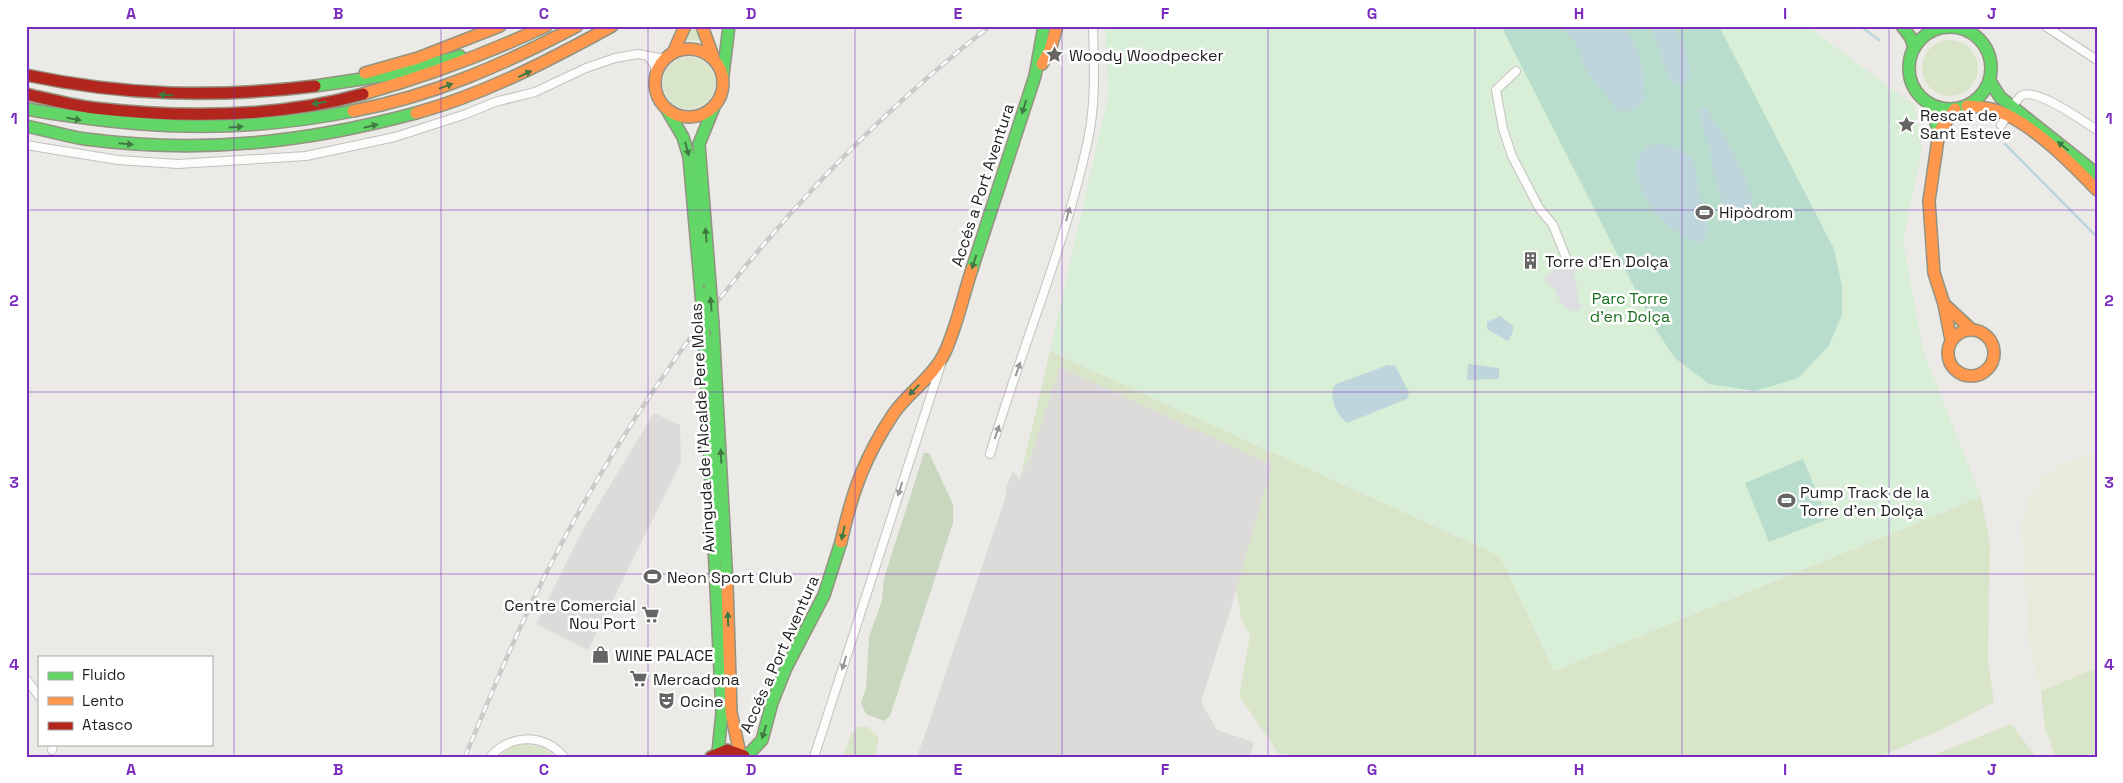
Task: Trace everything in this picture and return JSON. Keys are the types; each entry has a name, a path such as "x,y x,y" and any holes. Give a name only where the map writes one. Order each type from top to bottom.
{"main road":[{"path":"319,86 418,58 500,26"},
{"path":"26,75 96,89 165,95 258,93 346,83 431,65 477,50 535,26"},
{"path":"26,94 90,106 149,113 209,114 298,107 357,96 417,80 474,60 546,26"},
{"path":"26,109 122,125 167,128 226,128 316,119 424,94 476,75 577,26"},
{"path":"26,126 83,139 155,146 208,146 325,135 374,126 458,101 539,67 612,26"},
{"path":"685,26 670,55 656,75 658,95 665,106 682,115 691,116 709,110 716,103 723,85 729,26"},
{"path":"702,26 716,63"},
{"name":"Accés a Port Aventura","path":"744,756 762,740 781,682 824,594 836,562 850,501 863,465 895,412 935,368 945,352 1034,76 1044,26"},
{"path":"1034,76 1050,50 1057,26"},
{"path":"1902,26 1911,38 1914,48"},
{"path":"1967,106 1983,93 1990,81 1992,68 1990,55 1979,39 1969,31 1956,27 1933,28 1921,38 1914,48 1909,64 1910,80 1918,94 1930,104 1946,109 1967,106 2011,111 2097,174"},
{"path":"670,55 681,50 697,50 711,57 720,69 723,85"},
{"path":"1990,81 1996,93 2011,111 2097,190"},
{"path":"288,139 410,104 424,94"},
{"name":"Avinguda de l'Alcalde Pere Molas","path":"716,103 699,144 713,325 726,558 731,712 733,729 744,756"},
{"path":"1930,104 1939,132 1929,201 1930,238 1934,273 1944,304 1951,340 1948,356 1955,370 1970,377 1983,373 1993,361 1993,345 1983,333 1972,330 1962,331 1951,340"},
{"name":"Avinguda de l'Alcalde Pere Molas","path":"665,106 684,137 689,157 701,293 722,713 714,755"},
{"path":"1939,132 1955,109"},
{"path":"1944,304 1972,330"},
{"path":"714,755 727,750 744,756"}],"street":[{"path":"990,454 1058,250 1088,138 1094,85 1093,26"},
{"path":"2045,26 2097,60"},
{"path":"26,145 118,160 178,164 306,156 395,138 495,102 535,92 586,68 615,58 638,54 659,58 670,55"},
{"path":"648,56 655,66 656,75"},
{"path":"1516,71 1496,90 1503,129 1522,178 1539,208 1553,225 1567,260"},
{"path":"2001,125 2022,96 2031,93 2058,105 2097,130"},
{"name":"Accés a Port Aventura","path":"814,757 945,352"},
{"path":"26,679 38,695"},
{"path":"490,757 508,742 528,739 550,745 564,757"}],"shaded area":[{"path":"1570,258 1574,264 1575,270 1573,271 1576,277 1574,278 1579,297 1577,299 1582,307 1575,313 1561,303 1553,285 1551,287 1544,278 1553,271 1561,269 1563,263"},
{"path":"1060,367 1272,465 1230,611 1201,702 1217,730 1254,742 1250,757 917,757 1005,499 1007,485 1013,471 1019,479 1032,453"},
{"path":"654,413 680,425 681,462 588,650 536,624 581,533"},
{"path":"2097,451 2097,668 2041,691 2030,648 2021,526 2028,501 2042,478 2057,466"}],"green space":[{"path":"691,26 696,26 701,41 686,40"},
{"name":"Parc Torre d'en Dolça","path":"1105,26 1807,26 1915,106 1922,150 1903,241 1923,350 1981,497 1554,671 1500,556 1050,351 1108,96"},
{"name":"Hipòdrom","path":"1504,26 1719,26 1834,249 1842,286 1842,315 1828,347 1798,378 1755,391 1709,384 1675,358 1656,330 1504,32"},
{"path":"1950,40 1965,45 1973,53 1978,68 1973,83 1965,91 1950,96 1935,91 1927,83 1922,68 1927,53 1935,45"},
{"path":"684,57 694,57 703,61 711,69 715,83 711,97 703,105 694,109 684,109 675,105 667,97 663,88 663,78 667,69 675,61"},
{"path":"1050,351 1500,556 1554,671 1981,497 1990,544 1988,659 1994,702 1945,728 1879,757 1324,757 1279,754 1239,696 1250,636 1241,618 1236,588 1032,453 1021,474"},
{"path":"924,453 929,453 953,504 953,523 890,716 884,721 866,714 861,703 866,689 869,637 882,600 884,578"},
{"name":"Pump Track de la Torre d’en Dolça","path":"1803,459 1828,519 1769,542 1745,483"},
{"path":"2097,668 2097,757 2056,757 2045,729 2041,691"},
{"path":"2011,724 2036,757 1928,757"},
{"path":"858,727 868,727 879,738 875,757 843,757 851,734"},
{"path":"525,744 542,747 556,757 497,757 511,747"}],"water":[{"path":"1561,26 1624,26 1638,52 1644,81 1645,100 1636,108 1628,111 1617,110 1589,74 1583,64 1576,43"},
{"path":"1651,26 1674,26 1687,56 1690,69 1690,76 1680,85 1673,84 1664,66"},
{"path":"1703,106 1716,123 1747,181 1752,203 1749,210 1742,214 1735,215 1726,212 1714,177 1710,151 1698,111"},
{"path":"1655,144 1679,150 1688,155 1693,161 1707,223 1705,238 1700,244 1687,239 1665,222 1655,212 1641,188 1637,175 1636,161 1646,147"},
{"path":"1500,316 1513,326 1513,332 1508,341 1487,329 1487,322"},
{"path":"1468,364 1499,368 1499,379 1467,380"},
{"path":"1388,365 1395,366 1397,369 1409,393 1407,399 1347,423 1343,420 1335,407 1332,392 1336,384"}],"waterway":[{"path":"1860,26 1879,40"},
{"path":"2005,144 2097,237"}],"railway":[{"path":"465,757 519,630 555,556 597,481 642,408 691,337 744,268 800,203 860,140 923,81 990,26"}],"traffic: fast":[{"path":"723,75 729,26"},
{"path":"972,269 1035,76 1044,26"},
{"path":"1902,26 1911,38 1914,48"},
{"path":"1950,27 1966,30 1979,39 1988,52 1991,68 1988,84 1979,97 1966,106 1950,109 1934,106 1921,97 1912,84 1909,68 1912,52 1921,39 1934,30 1950,27"},
{"path":"315,86 389,75 460,56"},
{"path":"1990,81 2000,97 2097,174"},
{"path":"1930,104 1939,132"},
{"path":"710,284 699,144 714,107"},
{"path":"26,109 110,121 189,126 269,123 353,111"},
{"path":"667,110 683,137 689,157 701,293"},
{"path":"26,126 85,139 128,143 211,145 252,143 333,132 416,113"},
{"path":"710,284 713,325"},
{"path":"701,293 704,336"},
{"path":"713,325 727,584"},
{"path":"704,336 722,713 718,752"},
{"path":"746,757 762,740 772,703 786,668 824,595 841,542"}],"traffic: slow":[{"path":"365,73 418,58 500,26"},
{"path":"363,94 456,64 546,26"},
{"path":"353,111 383,105 440,88 496,66 577,26"},
{"path":"416,113 467,96 517,75 612,26"},
{"path":"673,53 685,26"},
{"path":"702,26 714,59"},
{"path":"1042,64 1050,50 1057,26"},
{"path":"689,49 702,52 713,59 720,70 723,83 720,96 713,107 702,114 689,117 676,114 665,107 658,96 655,83 658,70 665,59 676,52 689,49"},
{"path":"1967,106 1994,110 2025,125 2051,145 2097,190"},
{"path":"1951,340 1944,304 1934,273 1929,201 1939,132 1955,109"},
{"path":"841,542 855,491 867,460 894,413 934,369 945,352 972,269"},
{"path":"1944,304 1972,330"},
{"path":"1966,330 1976,330 1988,336 1993,344 1994,353 1993,362 1988,370 1980,375 1966,376 1958,373 1951,366 1948,358 1948,348 1951,340 1958,333 1966,330"},
{"path":"727,584 731,712 740,754"}],"traffic: jam":[{"path":"26,75 99,87 170,93 242,92 315,86"},
{"path":"26,94 94,108 195,114 229,114 297,108 363,94"},
{"path":"711,757 727,750 744,756"}],"place":[{"name":"Woody Woodpecker","path":"1055,55"},
{"name":"Rescat de Sant Esteve","path":"1906,124"},
{"name":"Hipòdrom","path":"1705,212"},
{"name":"Torre d'En Dolça","path":"1531,261"},
{"name":"Pump Track de la Torre d’en Dolça","path":"1786,501"},
{"name":"Neon Sport Club","path":"653,577"},
{"name":"Centre Comercial Nou Port","path":"650,614"},
{"name":"WINE PALACE","path":"601,655"},
{"name":"Mercadona","path":"639,679"},
{"name":"Ocine","path":"666,701"}]}
